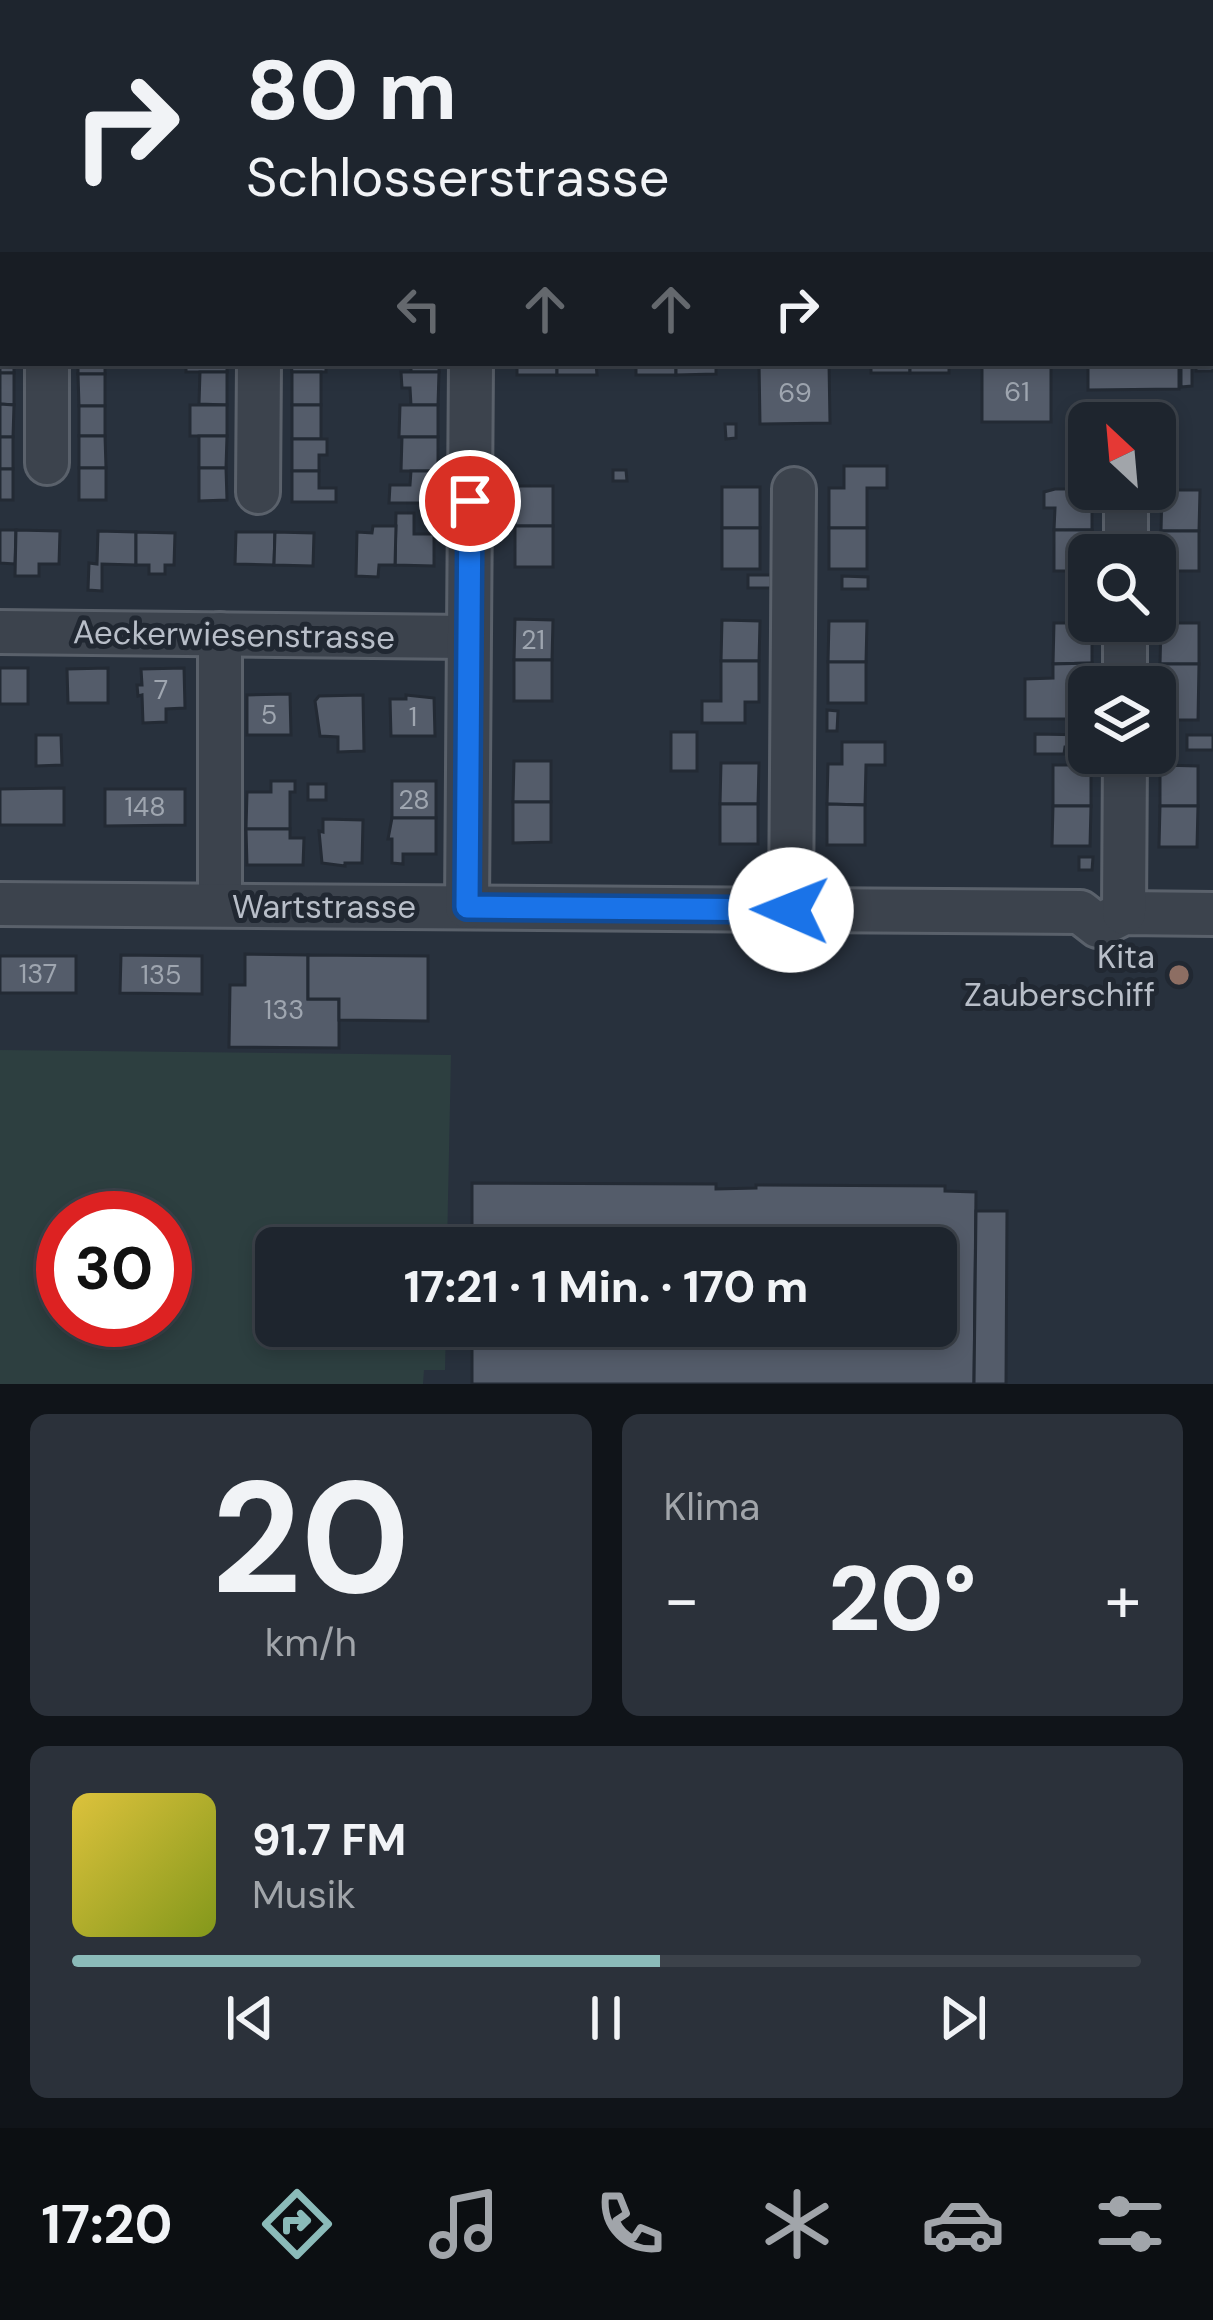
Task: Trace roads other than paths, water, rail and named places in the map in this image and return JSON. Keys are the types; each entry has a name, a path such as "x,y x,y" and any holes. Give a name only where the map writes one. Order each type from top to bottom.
{"street":[{"path":"202,0 289,0"},
{"path":"47,366 47,463"},
{"path":"258,493 259,366"},
{"path":"467,907 471,366"},
{"path":"791,910 794,489"},
{"name":"Aeckerwiesenstrasse","path":"0,632 468,637"},
{"path":"220,634 220,905"},
{"path":"1124,913 1125,774"},
{"name":"Wartstrasse","path":"0,904 1080,912 1098,926 1124,913 1213,914"}],"place":[{"name":"Kita Zauberschiff","path":"1179,975"}]}
